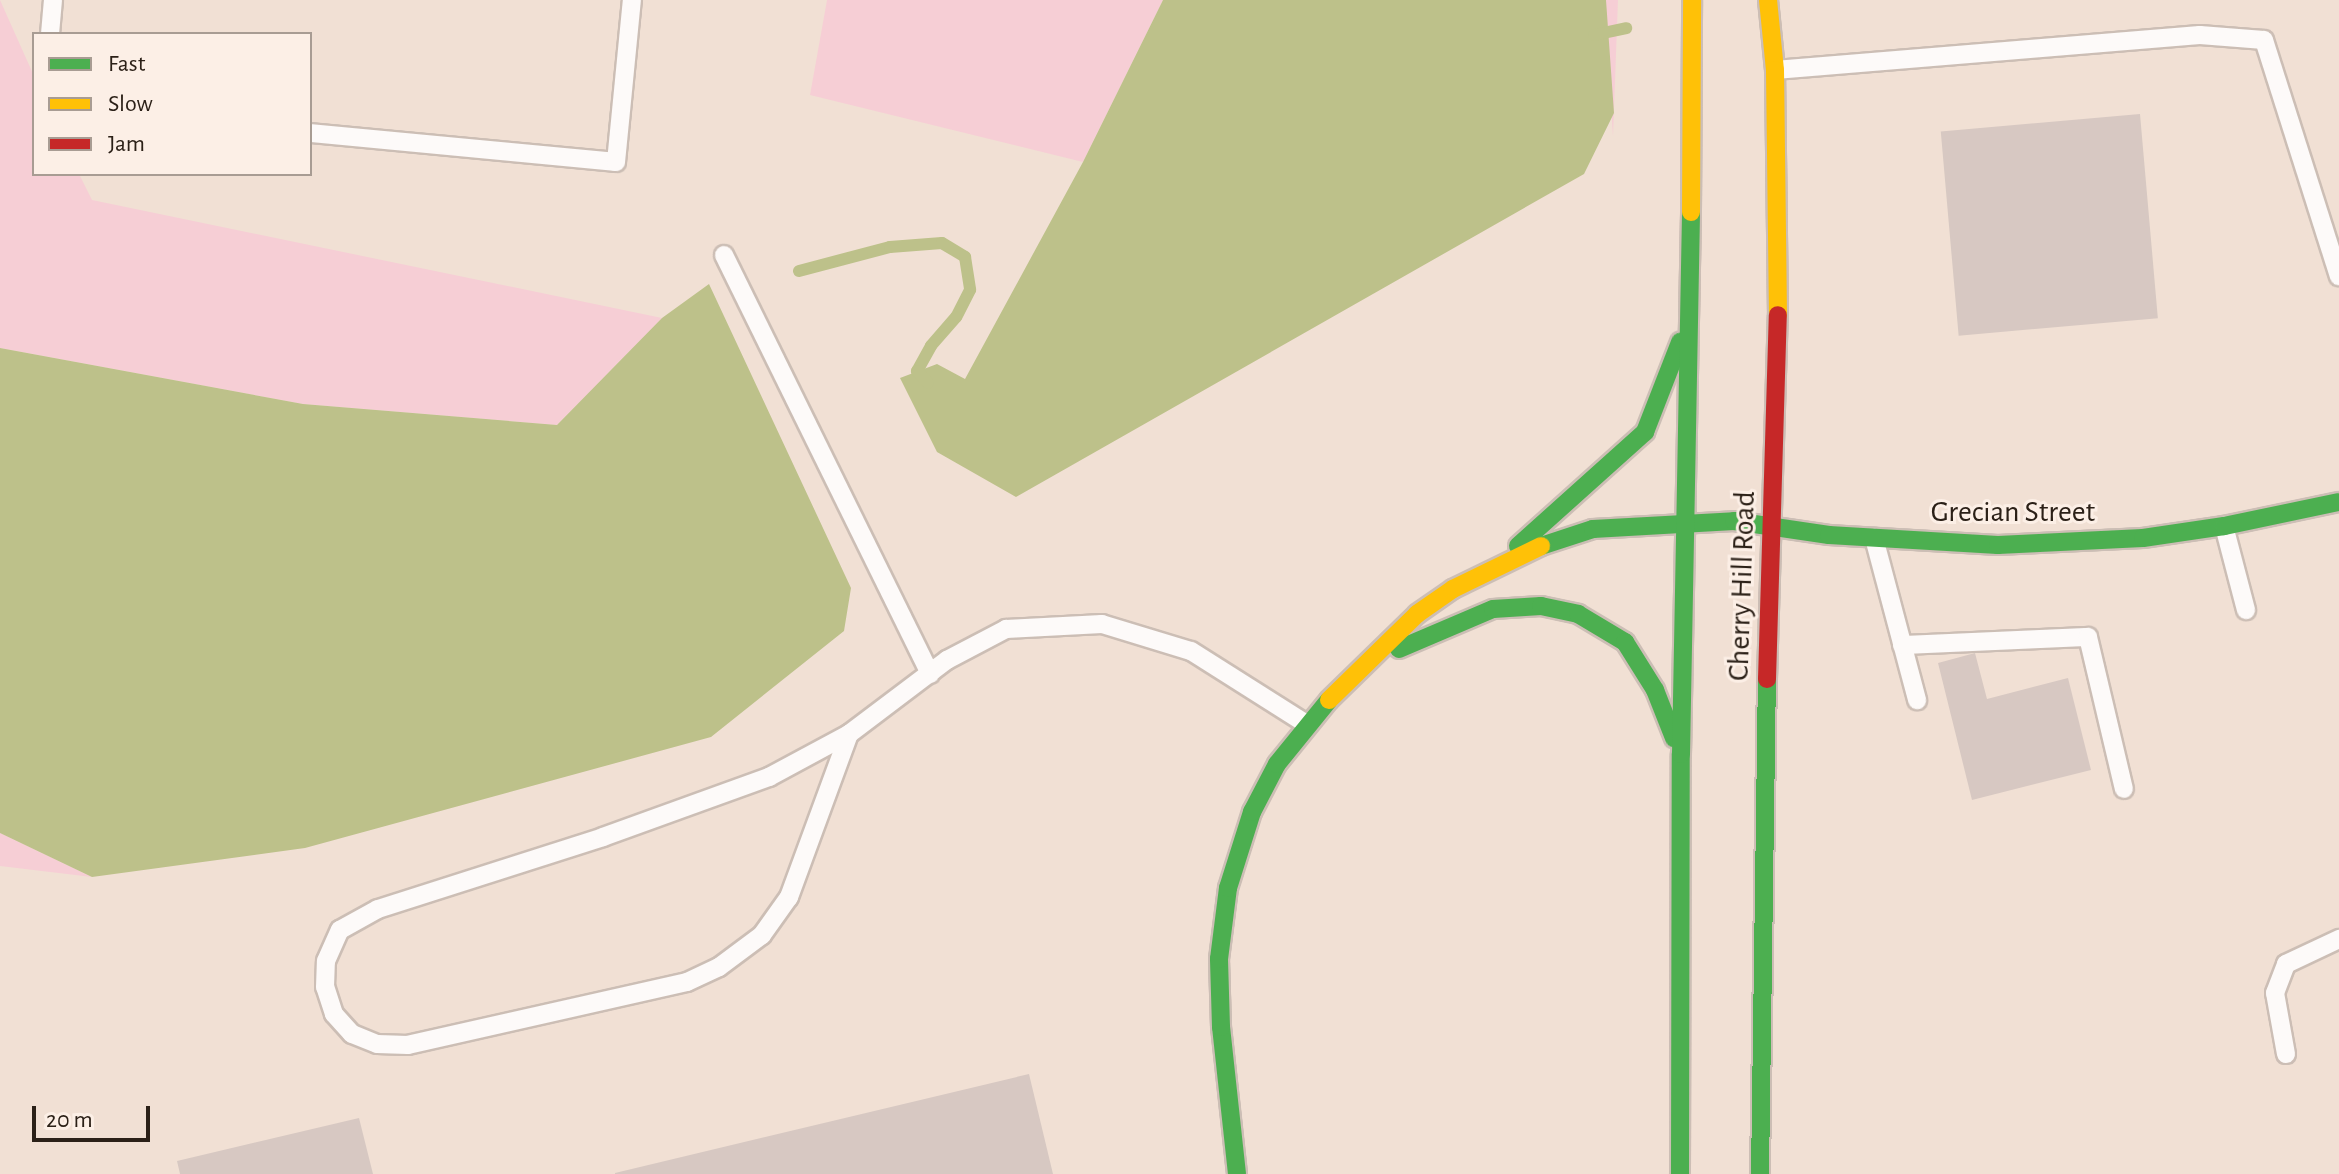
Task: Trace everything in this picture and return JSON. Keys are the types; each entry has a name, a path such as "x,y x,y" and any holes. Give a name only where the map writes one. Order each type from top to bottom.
{"main road":[{"name":"Cherry Hill Road","path":"1680,1174 1681,754 1691,314 1692,0"},
{"name":"Cherry Hill Road","path":"1760,1174 1770,529 1779,360 1775,70 1768,0"},
{"path":"1237,1174 1221,1027 1219,959 1228,888 1252,812 1277,764 1358,669 1417,614 1495,566 1645,432 1691,314"},
{"name":"Grecian Street","path":"1495,566 1593,529 1685,522 1734,521 1770,529 1998,545 2143,538 2224,526 2339,502"},
{"path":"1358,669 1493,609 1541,606 1578,614 1625,642 1655,690 1681,754"}],"lane":[{"path":"50,32 53,0"},
{"path":"312,133 616,162 632,0"},
{"path":"1775,70 2200,35 2264,40 2339,276"},
{"path":"724,255 930,674"},
{"path":"2224,526 2246,610"},
{"path":"1874,538 1917,700"},
{"path":"849,734 789,897 762,935 719,967 687,982 408,1045 377,1044 352,1034 334,1014 325,987 326,961 340,930 378,909 695,806 769,777 849,734 930,674 1006,629 1102,624 1191,651 1308,725"},
{"path":"1902,645 2088,637 2124,789"},
{"path":"2286,1054 2275,993 2286,964 2339,939"}],"shaded area":[{"path":"0,0 32,72 32,176 80,176 92,200 662,318 557,425 303,404 0,348"},
{"path":"827,0 1163,0 1083,162 810,95"},
{"path":"1163,0 1606,0 1614,113 1584,174 1016,497 937,452 900,378 937,364 965,379 1083,162"},
{"path":"1604,0 1618,0 1613,137"},
{"path":"709,284 851,588 844,631 711,737 305,848 92,877 0,833 0,348 303,404 557,425 662,318"},
{"path":"0,833 92,877 0,866"}],"building":[{"path":"2140,114 2158,318 1959,336 1941,131"},
{"path":"1975,653 1987,699 2068,678 2091,770 1972,800 1938,663"},
{"path":"1029,1074 1053,1174 615,1174 615,1173"},
{"path":"359,1118 373,1174 180,1174 177,1161"}],"waterway":[{"path":"1594,35 1626,28"},
{"path":"799,271 890,247 942,243 965,257 970,290 956,317 931,346 917,371 928,383"}],"traffic: fast":[{"path":"1680,1174 1681,754 1691,212"},
{"path":"1518,546 1645,432 1680,342"},
{"path":"1541,546 1593,529 1734,521 1829,535 1998,545 2143,538 2224,526 2339,502"},
{"path":"1399,649 1493,609 1541,606 1578,614 1625,642 1655,690 1674,738"},
{"path":"1760,1174 1767,679"},
{"path":"1237,1174 1221,1027 1219,959 1228,888 1252,812 1277,764 1329,700"}],"traffic: slow":[{"path":"1691,212 1692,0"},
{"path":"1768,0 1775,70 1778,315"},
{"path":"1329,700 1417,614 1453,589 1541,546"}],"traffic: jam":[{"path":"1767,679 1778,315"}]}
